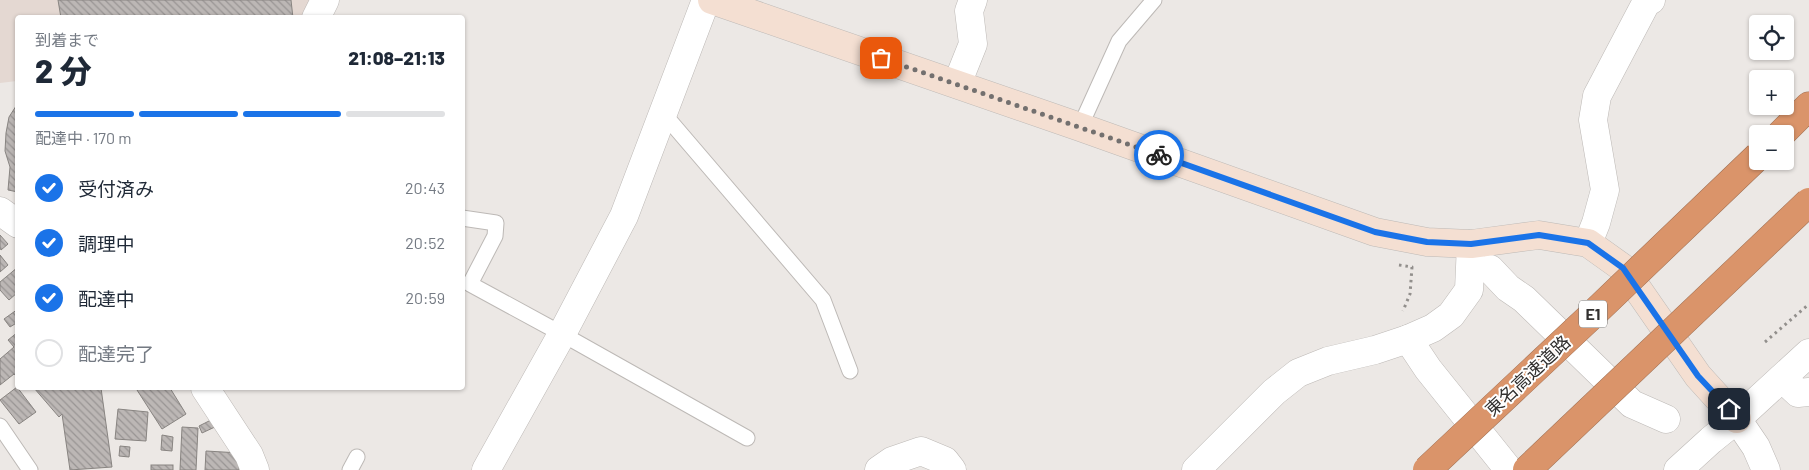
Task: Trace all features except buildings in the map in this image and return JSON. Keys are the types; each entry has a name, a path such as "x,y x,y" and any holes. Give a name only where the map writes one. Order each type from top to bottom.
{"highway":[{"path":"1790,125 1809,106"},
{"name":"東名高速道路","path":"1427,470 1749,165"},
{"path":"1527,470 1809,202"}],"street":[{"path":"318,15 325,0"},
{"path":"486,470 562,334 624,216 706,0"},
{"path":"712,0 1080,127 1375,232 1427,242 1471,244 1539,235 1588,243 1623,268 1698,376 1737,419 1756,447 1766,470"},
{"path":"957,84 973,44 968,11 973,0"},
{"path":"1588,243 1596,223 1605,190 1593,120 1597,96 1646,3 1651,0"},
{"path":"0,211 15,222"},
{"path":"1196,470 1274,392 1298,374 1328,361 1375,350 1404,327 1433,328 1451,315 1469,290 1471,244"},
{"path":"1490,269 1508,288 1524,299 1632,404 1666,419"},
{"path":"1404,327 1428,369 1509,470"},
{"path":"1678,470 1809,353"},
{"path":"1782,378 1798,393 1809,392"},
{"path":"206,390 249,455 255,470"},
{"path":"879,470 892,461 921,451 945,461 952,470"}],"lane":[{"path":"1080,127 1119,41 1154,0"},
{"path":"663,113 823,300 850,371"},
{"path":"465,218 496,223 495,236 470,284 746,438"},
{"path":"0,426 30,470"}],"path":[{"path":"1404,327 1410,294 1412,267"},
{"path":"1765,342 1809,304"}],"shaded area":[{"path":"0,0 318,0 309,15 15,15 15,81 0,83"}],"way so far":[{"path":"881,58 1159,155"}],"route":[{"path":"1159,155 1375,232 1427,242 1471,244 1539,235 1588,243 1623,268 1698,376 1729,409"}]}
